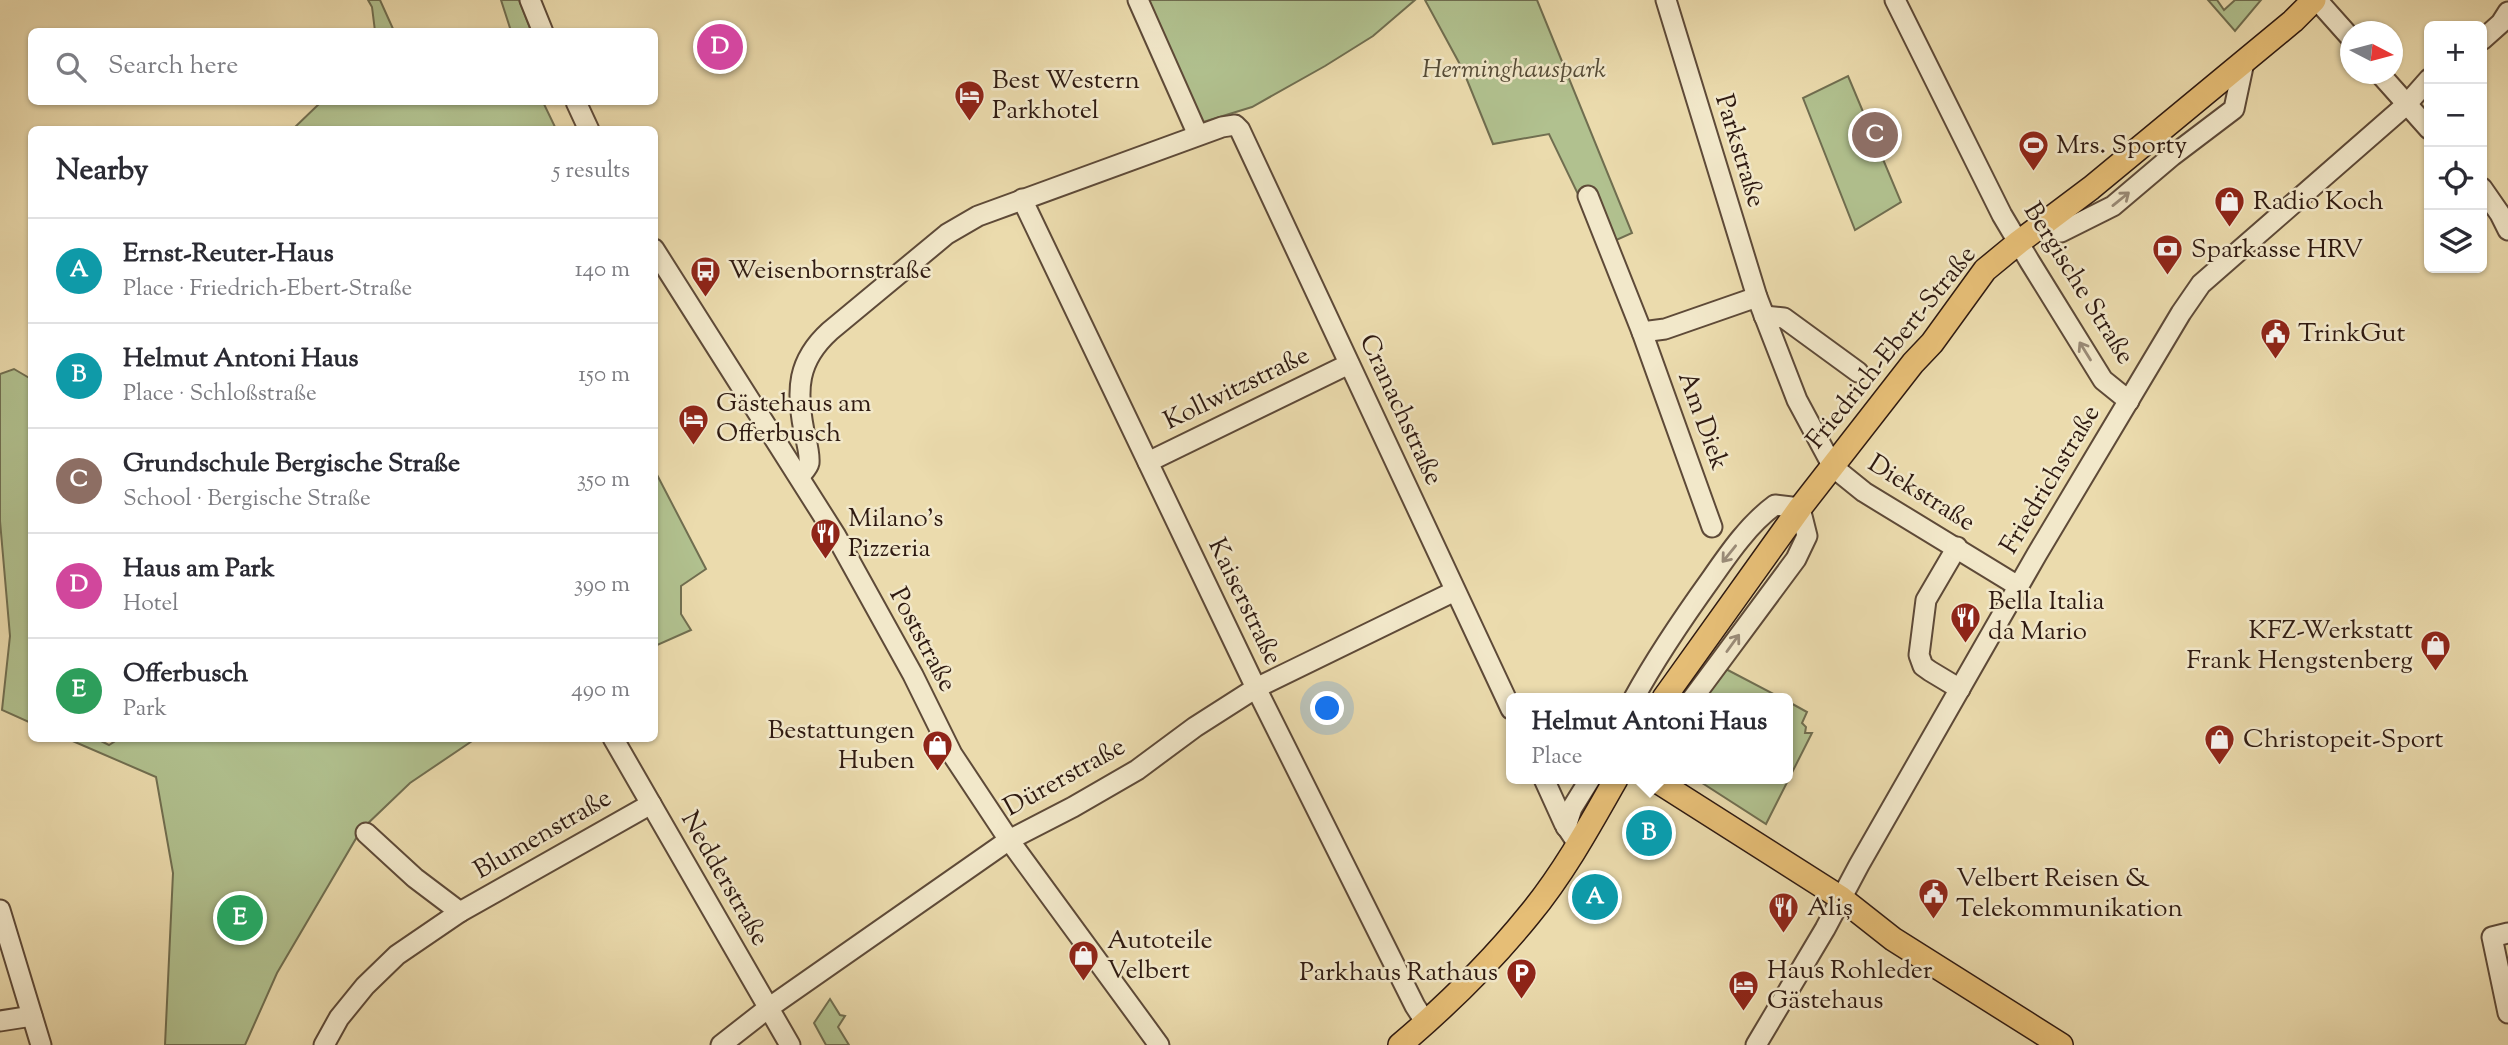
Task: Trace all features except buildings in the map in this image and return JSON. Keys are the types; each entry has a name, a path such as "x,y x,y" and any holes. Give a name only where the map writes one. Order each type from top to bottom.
{"main road":[{"name":"Friedrich-Ebert-Straße","path":"1668,693 1800,508 1913,363 1932,344 1985,270 2091,188 2293,22 2316,0"},
{"path":"1399,1045 1426,1023 1497,952 1530,914 1572,835 1612,784"},
{"path":"1662,784 1841,898 1893,939 2061,1045"}],"street":[{"path":"530,0 541,28"},
{"path":"800,476 808,466 809,455 799,399 799,383 803,367 820,340 947,234 978,216 1198,135 1138,0"},
{"name":"Parkstraße","path":"1666,0 1757,297 1797,400 1833,467"},
{"name":"Bergische Straße","path":"1895,0 2003,215 2027,236 2104,380 2129,401"},
{"path":"2316,0 2340,26"},
{"path":"2487,36 2501,23 2508,12"},
{"path":"2389,84 2424,124"},
{"name":"Friedrichstraße","path":"1756,1045 1800,973 2018,586 2163,342 2202,284 2406,105 2425,84"},
{"path":"577,105 587,126"},
{"name":"Cranachstraße","path":"1198,135 1228,125 1235,125 1242,134 1506,698"},
{"path":"2487,194 2505,217"},
{"name":"Am Diek","path":"1588,196 1642,332 1712,527"},
{"name":"Kaiserstraße","path":"1022,199 1256,688 1415,1006 1426,1023"},
{"name":"Poststraße","path":"658,255 836,536 913,676 952,754 1009,840 1160,1045"},
{"path":"1642,332 1665,329 1757,297"},
{"path":"1764,316 1784,318 1858,372"},
{"name":"Kollwitzstraße","path":"1147,462 1349,363"},
{"name":"Diekstraße","path":"1833,467 1864,492 2018,586"},
{"path":"1637,693 1653,663 1727,556 1766,511 1775,505 1800,508 1807,536 1796,559 1697,693"},
{"path":"1957,547 1926,600 1919,655 1923,666 1960,688"},
{"name":"Dürerstraße","path":"721,1045 767,1009 1009,840 1137,770 1195,727 1256,688 1455,590"},
{"path":"1653,663 1657,693"},
{"name":"Nedderstraße","path":"615,742 790,1045"},
{"path":"1546,784 1572,835"},
{"path":"1572,835 1572,808 1587,784"},
{"name":"Blumenstraße","path":"324,1045 340,1018 365,986 397,955 460,912 651,804"},
{"name":"Blumenstraße","path":"366,834 415,878 460,912"},
{"path":"0,910 8,965 32,1016 41,1045"},
{"path":"2508,933 2493,937 2508,1013"},
{"path":"0,1021 32,1016"}],"green space":[{"path":"368,0 380,0 393,28 375,28 372,7"},
{"path":"501,0 519,0 530,28 510,28"},
{"name":"Herminghauspark","path":"1143,0 1415,0 1373,36 1325,66 1252,107 1200,123"},
{"name":"Herminghauspark","path":"1425,0 1537,0 1632,233 1603,246 1549,134 1493,144 1463,70"},
{"path":"2208,0 2217,0 2224,10 2235,0 2261,0 2235,31"},
{"path":"1848,76 1901,202 1855,230 1803,98"},
{"path":"318,105 544,105 555,126 296,126"},
{"path":"14,369 28,377 28,722 2,710 10,636 0,521 0,374"},
{"path":"658,477 706,569 681,586 681,614 691,630 658,645"},
{"path":"1722,667 1771,693 1704,693"},
{"path":"1793,704 1807,712 1802,723 1806,727 1805,733 1812,733 1793,771"},
{"path":"75,742 103,742 109,745 114,742 471,742 410,783 361,830 277,973 245,1045 165,1045 173,873 156,777"},
{"path":"1704,784 1786,784 1766,824"},
{"path":"830,999 840,1015 845,1016 838,1027 849,1045 826,1045 814,1023"}],"place":[{"name":"Haus am Park","path":"720,47"},
{"name":"Best Western Parkhotel","path":"969,123"},
{"name":"Grundschule Bergische Straße","path":"1875,135"},
{"name":"Mrs. Sporty","path":"2033,173"},
{"name":"Radio Koch","path":"2230,229"},
{"name":"Sparkasse HRV","path":"2168,277"},
{"name":"Weisenbornstraße","path":"705,298"},
{"name":"TrinkGut","path":"2275,361"},
{"name":"Gästehaus am Offerbusch","path":"693,446"},
{"name":"Milano's Pizzeria","path":"825,561"},
{"name":"Bella Italia da Mario","path":"1965,644"},
{"name":"KFZ-Werkstatt Frank Hengstenberg","path":"2436,673"},
{"name":"Christopeit-Sport","path":"2220,767"},
{"name":"Bestattungen Huben","path":"938,773"},
{"name":"Helmut Antoni Haus","path":"1649,833"},
{"name":"Ernst-Reuter-Haus","path":"1595,897"},
{"name":"Offerbusch","path":"240,918"},
{"name":"Velbert Reisen & Telekommunikation","path":"1933,921"},
{"name":"Aliş","path":"1784,935"},
{"name":"Autoteile Velbert","path":"1084,983"},
{"name":"Parkhaus Rathaus","path":"1521,1000"},
{"name":"Haus Rohleder Gästehaus","path":"1744,1013"}]}
